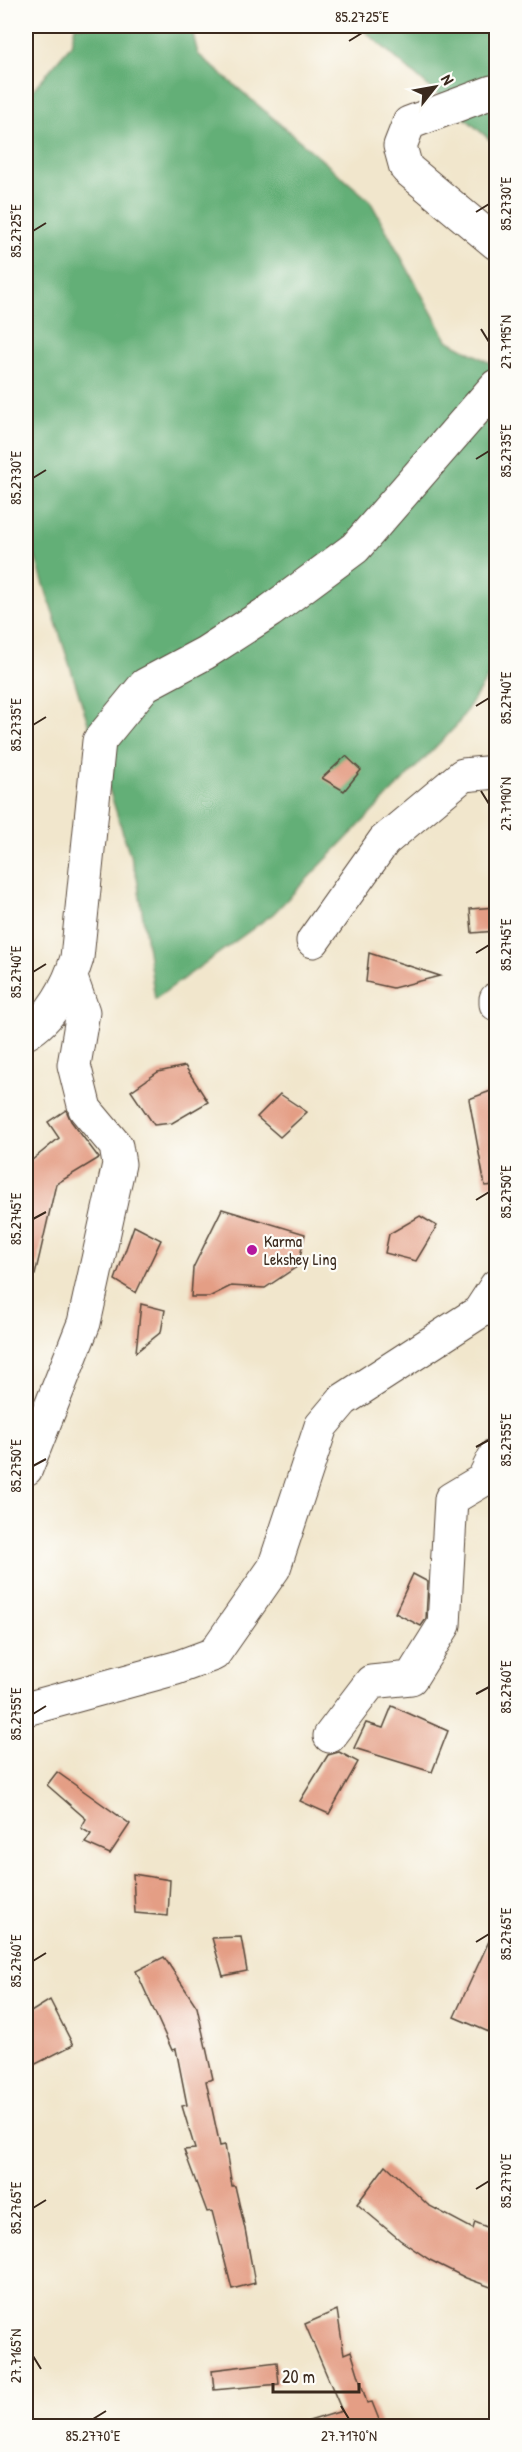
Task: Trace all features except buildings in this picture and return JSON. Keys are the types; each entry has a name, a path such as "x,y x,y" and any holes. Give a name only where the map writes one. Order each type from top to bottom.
{"street":[{"path":"496,93 492,92 409,123 400,146 406,168 496,243"},
{"path":"26,1033 39,1025 71,978 77,958 99,741 145,685 205,653 270,611 355,548 496,386"},
{"path":"313,941 384,840 463,775 496,772"},
{"path":"26,1469 84,1323 119,1164 116,1146 85,1109 74,1065 83,1012 71,978"},
{"path":"496,999 496,1004"},
{"path":"26,1709 176,1668 214,1654 274,1568 321,1426 343,1400 479,1312 496,1286"},
{"path":"330,1736 371,1682 411,1678 444,1625 451,1499 483,1480 496,1454"}],"green space":[{"path":"75,26 191,26 198,54 370,201 447,340 496,366 496,665 457,725 273,914 155,999 137,877 26,528 26,98 71,45"},
{"path":"359,26 496,26 496,145"}],"place":[{"name":"Karma Lekshey Ling","path":"252,1250"}]}
